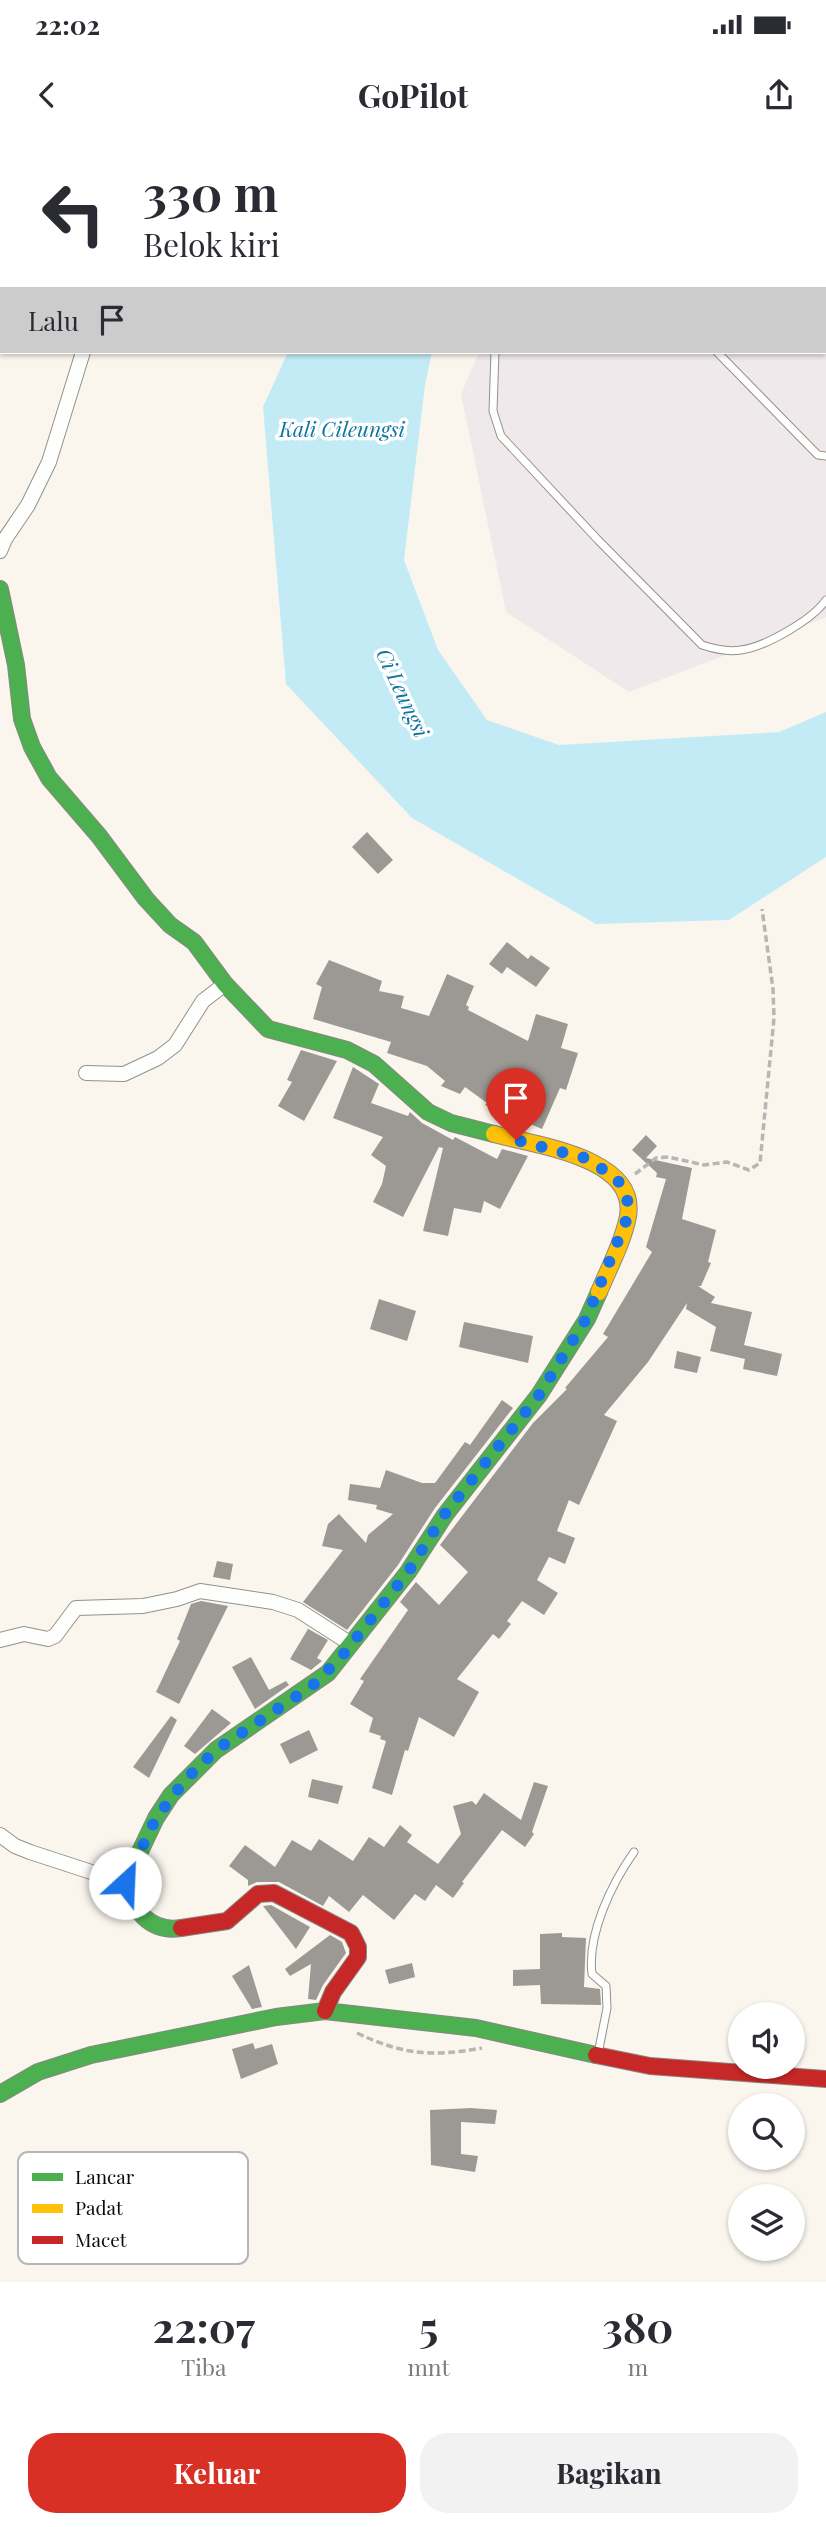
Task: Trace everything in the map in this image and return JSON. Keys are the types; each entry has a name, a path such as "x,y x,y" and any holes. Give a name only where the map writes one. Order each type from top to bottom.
{"street":[{"path":"0,551 5,538 28,505 49,461 82,354"},
{"path":"0,589 16,665 23,719 32,747 49,778 99,836 146,899 170,925 194,942 225,984 268,1028 347,1050 374,1064 428,1112 451,1123 585,1158 607,1170 622,1183 627,1193 628,1216 586,1319 539,1395 444,1515 408,1572 328,1673 216,1750 187,1778 156,1818 125,1883 130,1901 139,1914 153,1924 174,1929 227,1920 258,1894 266,1892 274,1893 317,1916 347,1927 356,1940 358,1958 333,1992 325,2011"},
{"path":"86,1073 124,1074 158,1058 175,1045 203,1001 225,984"},
{"path":"0,1640 24,1633 48,1639 55,1636 76,1608 143,1606 200,1591 273,1602 298,1610 351,1644"},
{"path":"0,1835 15,1846 30,1852 125,1883"},
{"path":"0,2094 38,2072 91,2055 276,2017 325,2011 476,2028 650,2066 826,2079"}],"lane":[{"path":"495,354 494,411 501,436 598,540 702,645 718,650 741,650 782,635 826,600"},
{"path":"719,354 818,455 826,456"},
{"path":"598,2055 608,1997 606,1986 592,1974 593,1952 606,1897 634,1852"}],"path":[{"path":"622,1183 656,1158 668,1157 704,1165 727,1162 749,1170 760,1163 774,1018 773,989 762,909"},
{"path":"372,2040 394,2049 424,2053 461,2052 486,2047"}],"shaded area":[{"path":"478,354 826,354 826,617 629,692 506,612 461,394"}],"water":[{"path":"287,354 432,354 425,385 404,560 438,650 487,720 559,745 779,732 826,712 826,857 729,920 596,924 412,818 286,684 263,407"}],"building":[{"path":"367,832 393,860 378,874 352,847"},
{"path":"507,942 528,959 531,955 550,968 536,987 507,967 502,974 489,964"},
{"path":"329,960 382,981 379,991 404,996 401,1008 429,1016 447,974 474,986 466,1005 468,1010 528,1041 536,1014 568,1024 561,1048 578,1053 566,1090 560,1088 542,1129 485,1105 487,1103 465,1087 460,1094 441,1086 445,1081 427,1066 387,1053 391,1042 313,1019 322,987 316,984"},
{"path":"301,1050 337,1061 304,1121 278,1106 292,1082 287,1080"},
{"path":"353,1067 379,1084 371,1103 408,1116 410,1112 422,1123 453,1140 455,1137 497,1159 502,1149 528,1156 500,1209 484,1201 481,1213 454,1208 448,1236 423,1231 443,1148 439,1147 403,1217 373,1202 382,1184 386,1166 371,1155 383,1137 333,1118"},
{"path":"646,1135 657,1146 646,1158 692,1168 682,1219 716,1230 708,1262 711,1263 701,1286 698,1286 715,1297 711,1303 752,1312 744,1345 782,1354 777,1376 743,1369 745,1359 710,1351 716,1327 686,1309 687,1303 648,1362 604,1415 617,1421 579,1505 569,1500 557,1531 575,1538 565,1564 549,1557 537,1580 558,1593 544,1615 522,1601 507,1621 511,1624 499,1639 493,1634 457,1679 479,1692 454,1737 419,1717 408,1751 405,1750 392,1795 372,1788 386,1741 369,1732 373,1718 350,1704 364,1681 360,1679 408,1610 400,1602 416,1582 439,1605 468,1572 440,1545 533,1423 567,1389 565,1388 608,1337 603,1334 652,1252 646,1247 666,1179 656,1177 657,1173 632,1150"},
{"path":"379,1299 416,1311 407,1341 370,1329"},
{"path":"464,1322 533,1336 528,1363 459,1347"},
{"path":"677,1351 701,1357 697,1373 674,1368"},
{"path":"502,1400 513,1408 435,1508 398,1565 347,1630 303,1602 343,1550 322,1546 328,1524 339,1514 366,1543 368,1535 393,1514 376,1509 377,1505 348,1500 350,1484 380,1488 386,1470 422,1483 435,1483 465,1442 470,1445"},
{"path":"217,1561 233,1564 230,1580 213,1577"},
{"path":"201,1601 228,1606 179,1704 156,1692 180,1641 177,1639 191,1604"},
{"path":"303,1626 328,1640 317,1658 322,1661 311,1670 290,1659 308,1629"},
{"path":"251,1657 269,1690 286,1681 289,1685 255,1709 232,1667"},
{"path":"212,1709 231,1723 195,1754 184,1746"},
{"path":"171,1716 177,1720 149,1778 133,1767"},
{"path":"309,1730 318,1750 290,1764 280,1744"},
{"path":"312,1779 343,1786 338,1804 308,1797"},
{"path":"534,1782 548,1786 532,1832 534,1834 525,1847 502,1830 453,1898 436,1885 425,1901 415,1894 394,1920 363,1895 349,1912 329,1896 323,1906 279,1882 257,1882 248,1886 248,1880 229,1866 245,1845 275,1867 292,1840 311,1851 319,1839 353,1861 369,1837 384,1847 400,1825 412,1835 407,1842 438,1864 461,1834 453,1806 472,1801 476,1805 484,1793 521,1820"},
{"path":"271,1905 310,1927 296,1949 263,1906"},
{"path":"562,1933 562,1937 586,1938 584,1987 600,1989 601,2005 541,2004 540,1985 513,1986 513,1970 540,1969 540,1934"},
{"path":"330,1935 342,1942 346,1953 323,1985 316,2000 308,1999 311,1964 290,1976 285,1969"},
{"path":"412,1963 415,1977 389,1984 385,1970"},
{"path":"249,1965 262,2007 252,2009 232,1976"},
{"path":"253,2043 255,2049 272,2044 278,2064 241,2079 232,2049"},
{"path":"430,2110 497,2110 495,2124 461,2122 461,2154 478,2156 475,2172 431,2165"}],"traffic: fast":[{"path":"0,589 16,665 22,719 32,747 49,778 99,836 146,899 170,925 194,942 225,984 268,1029 347,1050 374,1064 428,1112 451,1123 494,1134"},
{"path":"181,1928 160,1927 144,1917 132,1902 125,1883 156,1818 171,1795 216,1750 328,1673 408,1572 445,1515 539,1395 587,1319 599,1292"},
{"path":"0,2094 38,2072 91,2055 276,2017 325,2011 476,2028 596,2055"}],"traffic: slow":[{"path":"494,1134 580,1157 601,1167 617,1180 627,1196 628,1216 599,1292"}],"traffic: jam":[{"path":"181,1928 227,1921 258,1894 274,1893 351,1933 358,1947 358,1957 333,1992 325,2011"},
{"path":"596,2055 650,2066 826,2079"}],"route":[{"path":"125,1883 156,1818 171,1795 187,1778 216,1750 312,1686 328,1673 342,1656 408,1572 444,1515 539,1395 586,1319 608,1271 628,1216 627,1193 622,1183 607,1170 585,1158 516,1140"}],"water label":[{"name":"Kali Cileungsi","path":"342,430"},
{"name":"Ci Leungsi","path":"402,693"}]}
